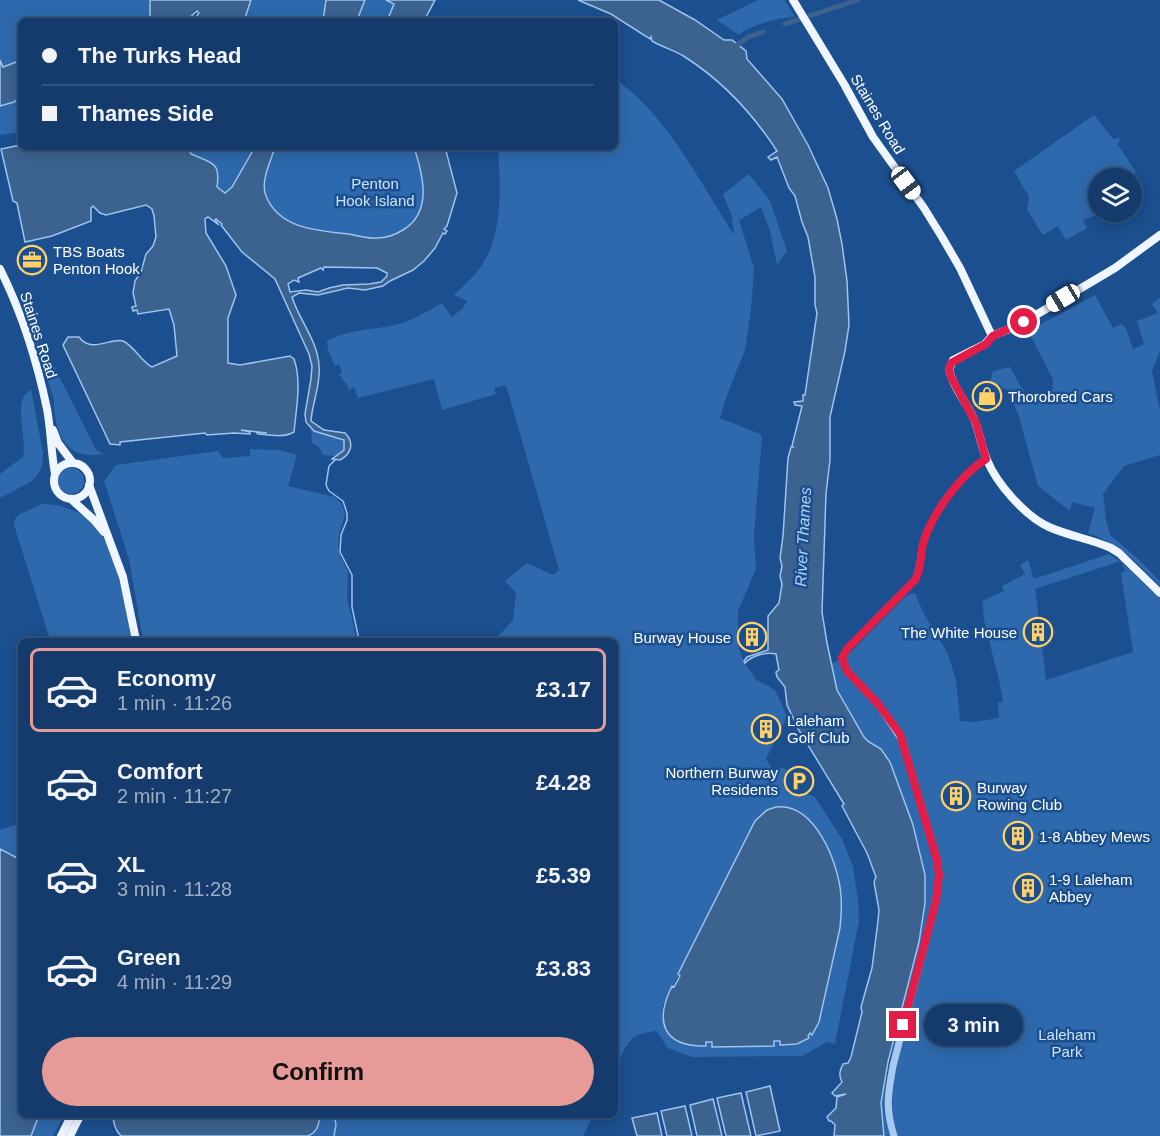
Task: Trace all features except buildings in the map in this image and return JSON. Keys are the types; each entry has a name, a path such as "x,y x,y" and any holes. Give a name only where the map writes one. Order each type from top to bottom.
{"main road":[{"name":"Staines Road","path":"793,0 811,27 882,152 924,208 942,237 960,268 993,336"},
{"path":"1160,235 1115,268 1019,325 993,336 986,344 953,360 950,366 950,374 976,423 986,459 1011,496 1034,518 1059,531 1111,548 1119,553 1160,593"},
{"name":"Staines Road","path":"0,269 27,335 47,412 58,443 73,463"},
{"name":"Staines Road","path":"47,412 55,474"},
{"path":"112,545 94,520 71,499 62,496 56,490 55,474 62,466 73,463 84,468 89,477 89,485 112,545 123,578 136,638"},
{"path":"71,499 85,494 89,485"},
{"path":"61,1136 70,1118"},
{"path":"70,1136 79,1118"}],"street":[{"path":"894,1136 887,1107 888,1093 915,977 936,901 939,875 934,849 900,734 879,705 847,671 842,658 847,649 915,580 920,571 923,544 935,516 968,474 986,459"}],"green space":[{"path":"0,0 150,0 150,18 18,18 18,61 3,67 0,60"},
{"path":"251,0 326,0 323,18 245,18"},
{"path":"365,0 386,0 394,4 388,18 356,18"},
{"path":"758,0 785,0 795,17 766,22 739,35 717,20"},
{"path":"618,81 650,110 666,130 734,235 732,216 723,194 749,174 770,201 787,251 777,265 770,231 761,207 739,220 754,268 751,310 745,350 720,418 760,434 762,437 754,535 756,569 738,611 738,646 756,680 776,692 787,716 766,759 771,766 770,770 778,773 780,767 788,770 783,785 815,797 842,839 853,866 859,921 835,1044 827,1042 802,1056 692,1057 668,1048 656,1031 633,1038 625,1048 618,1063 618,638 497,638 513,620 516,593 505,581 527,563 553,575 559,570 506,385 494,388 496,394 442,410 434,379 358,398 354,387 349,390 339,374 342,373 339,364 335,366 328,350 327,341 335,337 401,323 442,303 452,317 462,309 467,301 454,295 470,280 490,250 498,222 498,150 618,150","holes":["781,807 793,809 810,822 831,856 838,881 841,906 834,957 810,1033 807,1036 774,1041 773,1046 712,1047 712,1042 706,1042 706,1046 662,1018 663,1005 763,813"]},
{"path":"18,99 18,132 0,135 0,106"},
{"path":"1094,115 1113,139 1120,138 1118,145 1133,168 1088,168 1088,218 1083,220 1087,228 1066,240 1058,226 1043,235 1027,210 1029,197 1014,171"},
{"path":"189,150 253,150 232,187 225,193 217,187 217,172 213,164 191,154"},
{"name":"Penton Hook Island","path":"274,150 415,150 423,181 424,194 421,209 406,228 385,237 373,238 322,231 300,225 280,214 266,196 264,184"},
{"path":"1095,295 1113,328 1121,324 1126,328 1133,349 1144,344 1137,321 1158,313 1152,304 1160,298 1160,351 1152,371 1160,411 1160,455 1124,466 1103,494 1110,535 1160,581 1160,586 1119,549 1088,533 1095,508 1072,502 1070,511 1038,486 1018,413 1005,388 1003,389 1000,385 989,385 993,371 1010,367 1026,395 1040,391 1041,395 1053,389 1053,379 1028,331"},
{"path":"42,342 96,450 104,454 79,453 67,445 59,432 54,400 36,343"},
{"path":"31,389 43,453 42,466 32,481 0,498 0,474 23,457 21,409 24,396"},
{"path":"311,429 344,440 344,449 335,456 323,455 318,446 312,443"},
{"path":"250,449 280,450 297,455 288,486 334,497 341,503 345,513 338,539 339,553 348,572 347,599 357,638 143,638 129,559 104,481 116,465 218,451 223,458 250,456"},
{"path":"71,468 80,472 84,481 80,490 71,494 62,490 58,481 62,472"},
{"path":"42,504 58,505 81,514 94,524 105,540 116,568 132,638 49,638 14,525 15,519 20,514"},
{"name":"Laleham Park","path":"1109,554 1120,561 1035,589 1038,615 1033,638 1034,644 1042,645 1046,680 1133,652 1121,573 1125,571 1122,563 1160,598 1160,1136 884,1136 881,1103 911,968 925,875 913,825 891,766 857,726 837,690 831,664 848,655 907,595 915,593 923,612 948,654 956,680 960,721 973,722 999,718 998,702 1003,702 983,617 982,601 1004,591 1002,586 1025,574 1020,565 1028,560 1034,579"},
{"path":"18,824 18,858 0,849 0,830"},
{"path":"38,1118 62,1118 53,1136 31,1136"},
{"path":"318,1118 592,1118 583,1136 308,1136"}],"water":[{"path":"150,0 251,0 245,18 195,18 199,13 197,11 189,18 150,18"},
{"path":"326,0 365,0 358,18 323,18"},
{"path":"386,0 435,0 426,18 388,18 394,4"},
{"name":"River Thames","path":"578,0 659,0 695,20 724,40 732,40 746,51 747,59 782,99 808,145 828,188 837,219 847,281 849,325 830,417 822,612 837,690 864,737 881,749 890,762 913,825 925,875 925,903 919,942 888,1062 881,1103 884,1136 834,1136 835,1125 827,1117 836,1108 837,1097 846,1094 835,1096 832,1093 842,1082 840,1074 843,1064 848,1063 851,1057 872,968 879,910 874,882 876,877 867,853 842,806 844,804 797,727 802,722 797,726 787,705 785,687 777,677 776,672 779,670 776,654 768,653 745,663 744,661 747,657 768,650 768,616 779,603 782,584 780,558 788,458 791,447 793,447 802,406 795,405 794,402 803,401 803,395 805,395 817,313 815,277 808,237 795,196 789,188 777,157 771,160 768,157 777,151 737,100 685,57 652,41 651,37 650,39 611,14"},
{"path":"0,60 3,67 18,61 18,99 0,106"},
{"path":"18,146 18,150 189,150 191,154 213,164 217,172 217,187 225,193 232,187 253,150 274,150 265,178 264,190 272,207 280,215 301,226 363,237 387,237 400,232 419,213 423,192 415,150 446,150 457,193 447,226 444,229 447,231 443,233 435,248 424,261 413,270 383,286 365,290 348,288 318,295 299,293 292,297 318,357 319,380 311,421 324,430 345,433 348,437 351,444 349,451 340,460 332,459 344,450 344,440 314,431 306,422 305,414 312,366 309,354 275,279 242,252 222,224 216,219 219,225 208,217 205,219 206,233 226,266 236,295 228,318 228,363 240,365 290,356 294,359 298,386 294,432 276,436 241,430 250,432 250,434 207,435 205,433 120,442 120,445 110,444 63,345 68,337 79,337 84,342 95,345 123,341 152,367 177,356 174,325 169,309 138,314 137,310 133,311 132,307 136,306 133,293 135,281 156,237 152,209 146,205 106,215 93,206 91,221 52,236 25,242 17,203 13,201 1,149","holes":["324,267 377,268 387,273 381,282 343,285 318,292 306,290 290,292 288,284 294,280 299,282 298,278 321,268 323,270"]},
{"path":"776,807 790,808 802,814 813,825 830,852 839,883 840,928 819,1022 812,1035 810,1033 808,1036 809,1038 797,1044 780,1045 780,1041 774,1041 774,1046 712,1047 712,1042 706,1042 706,1046 680,1042 666,1030 664,1021 664,1011 672,986 674,987 680,976 678,974 755,821 767,810"},
{"path":"0,849 18,858 18,1118 38,1118 31,1136 0,1136"},
{"path":"770,1086 780,1131 756,1136 746,1092"},
{"path":"741,1093 751,1136 726,1136 717,1098"},
{"path":"713,1099 722,1136 697,1136 690,1105"},
{"path":"685,1106 692,1136 667,1136 661,1111"},
{"path":"657,1113 662,1136 637,1136 632,1118"},
{"path":"113,1118 319,1118 319,1122 314,1132 308,1136 121,1136"}],"waterway":[{"path":"785,24 858,0"},
{"path":"733,48 748,37 763,32"},
{"path":"335,460 329,466 326,485 329,491 343,501 347,513 347,520 341,535 340,552 352,575 352,607 359,638"},
{"path":"334,1136 335,1118"}],"place":[{"name":"TBS Boats Penton Hook","path":"32,260"},
{"name":"Thorobred Cars","path":"987,396"},
{"name":"The White House","path":"1038,632"},
{"name":"Burway House","path":"752,637"},
{"name":"Laleham Golf Club","path":"766,729"},
{"name":"Northern Burway Residents","path":"799,781"},
{"name":"Burway Rowing Club","path":"956,796"},
{"name":"1-8 Abbey Mews","path":"1018,836"},
{"name":"1-9 Laleham Abbey","path":"1028,888"}],"route":[{"path":"903,1025 936,901 939,875 937,860 900,734 879,705 847,671 842,658 847,649 907,591 915,580 920,571 923,544 935,516 968,474 986,459 976,423 951,377 949,370 951,363 986,344 993,336 1024,322"}]}
